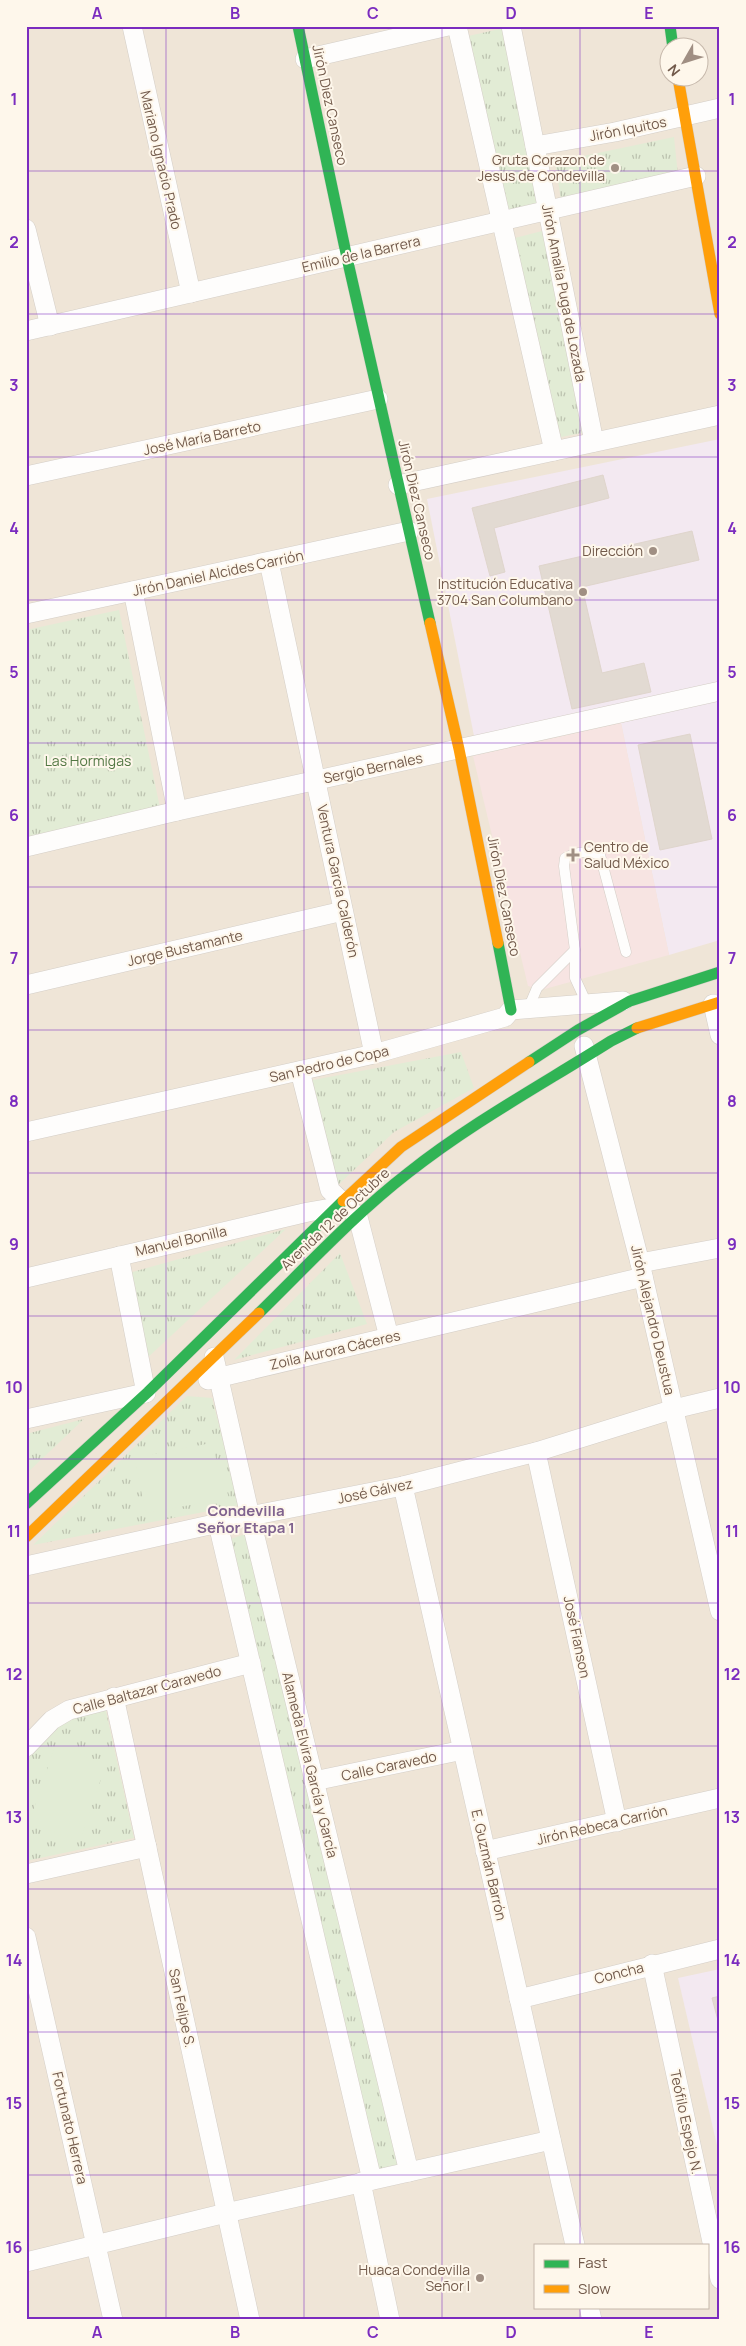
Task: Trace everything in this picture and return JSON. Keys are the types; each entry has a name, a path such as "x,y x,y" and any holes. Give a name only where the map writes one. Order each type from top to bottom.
{"main road":[{"name":"Jirón Diez Canseco","path":"298,26 346,258 520,1010"},
{"path":"680,88 720,314"},
{"name":"Avenida 12 de Octubre","path":"26,1504 147,1392 339,1204 401,1147 432,1124 578,1030 630,1001 720,972"},
{"name":"Avenida 12 de Octubre","path":"26,1537 358,1217 406,1174 439,1149 587,1056 635,1029 716,1003"}],"street":[{"name":"Mariano Ignacio Prado","path":"132,26 191,293"},
{"path":"305,59 448,26"},
{"path":"458,26 554,451"},
{"name":"Jirón Amalia Puga de Lozada","path":"511,26 594,442"},
{"name":"Jirón Iquitos","path":"535,146 685,118 720,108"},
{"name":"Emilio de la Barrera","path":"26,331 696,176"},
{"path":"26,229 50,326"},
{"name":"José María Barreto","path":"26,476 378,399"},
{"path":"398,485 720,415"},
{"name":"Jirón Daniel Alcides Carrión","path":"26,614 409,532"},
{"name":"Ventura García Calderón","path":"269,562 374,1054"},
{"path":"133,591 177,811"},
{"name":"Sergio Bernales","path":"26,847 177,811 720,691"},
{"name":"Jorge Bustamante","path":"26,985 343,911"},
{"name":"San Pedro de Copa","path":"26,1132 374,1054 520,1010 630,1001"},
{"path":"716,1003 720,1035"},
{"name":"Jirón Alejandro Deustua","path":"578,1030 587,1056 674,1409 713,1555 720,1611"},
{"path":"300,1071 330,1190 339,1204 358,1217 389,1337"},
{"name":"Manuel Bonilla","path":"26,1278 339,1204"},
{"name":"Zoila Aurora Cáceres","path":"26,1419 185,1385 389,1337 720,1248"},
{"path":"119,1256 147,1392"},
{"name":"Alameda Elvira García y García","path":"214,1357 250,1516 409,2172"},
{"name":"José Gálvez","path":"26,1566 250,1516 403,1486 536,1452 674,1409 720,1398"},
{"name":"José Fianson","path":"536,1452 617,1822"},
{"name":"E. Guzmán Barrón","path":"403,1486 575,2244"},
{"path":"218,1524 251,1663 366,2181 390,2320"},
{"name":"Calle Baltazar Caravedo","path":"26,1747 52,1720 69,1710 251,1663"},
{"name":"San Felipe S.","path":"114,1697 250,2320"},
{"name":"Calle Caravedo","path":"314,1781 463,1750"},
{"name":"Jirón Rebeca Carrión","path":"485,1851 720,1798"},
{"path":"26,1874 147,1847"},
{"name":"Fortunato Herrera","path":"26,1937 113,2320"},
{"name":"Concha","path":"519,1998 652,1964 720,1949"},
{"name":"Teófilo Espejo N.","path":"652,1964 715,2230 720,2279"},
{"path":"26,2262 226,2213 551,2140"}],"lane":[{"path":"587,1004 575,978 574,950 564,866 565,858 572,854 592,851 600,856 626,952"},
{"path":"520,1010 537,988 574,950"}],"shaded area":[{"path":"26,26 720,26 720,2320 26,2320"},
{"name":"Institución Educativa 3704 San Columbano","path":"720,439 720,685 475,741 427,499"},
{"path":"720,699 720,940 669,955 621,723"},
{"name":"Centro de Salud México","path":"621,723 669,955 541,990 528,986 473,756"},
{"path":"720,1969 720,2158 678,1978"}],"green space":[{"path":"504,28 539,204 505,214 464,37"},
{"path":"674,137 678,175 561,200 555,162"},
{"path":"546,230 582,433 561,437 511,239"},
{"name":"Las Hormigas","path":"119,610 160,808 26,838 26,630"},
{"path":"461,1052 474,1088 394,1132 335,1188 308,1081"},
{"path":"286,1229 144,1361 129,1273"},
{"path":"340,1253 367,1324 234,1360"},
{"path":"187,1396 212,1398 240,1505 33,1545"},
{"path":"84,1419 26,1474 26,1434"},
{"path":"211,1443 229,1498 146,1513 134,1458"},
{"path":"245,1534 401,2169 378,2172 228,1540"},
{"path":"100,1706 106,1711 134,1838 26,1861 26,1756 51,1729 65,1718"},
{"path":"55,1746 106,1764 80,1841 29,1823"}],"building":[{"path":"603,475 609,498 494,528 505,572 490,576 472,508"},
{"path":"692,531 699,560 582,587 602,673 644,663 651,692 572,709 539,566"},
{"path":"690,734 712,839 660,850 638,745"},
{"path":"720,1996 720,2028 712,1998"}],"traffic: fast":[{"path":"298,26 347,258 430,623"},
{"path":"670,26 672,38"},
{"path":"498,943 511,1010"},
{"path":"529,1062 578,1030 630,1001 720,972"},
{"path":"259,1313 369,1206 408,1173 457,1137 508,1104 611,1041 637,1028"},
{"path":"26,1504 148,1392 343,1201"}],"traffic: slow":[{"path":"680,88 720,314"},
{"path":"430,623 459,749 498,943"},
{"path":"637,1028 720,1002"},
{"path":"343,1201 401,1147 529,1062"},
{"path":"26,1537 259,1313"}],"place":[{"name":"Gruta Corazon de Jesus de Condevilla","path":"615,168"},
{"name":"Dirección","path":"653,551"},
{"name":"Institución Educativa 3704 San Columbano","path":"583,592"},
{"name":"Centro de Salud México","path":"573,855"},
{"name":"Huaca Condevilla Señor I","path":"480,2278"}],"district":[{"name":"Condevilla Señor Etapa 1","path":"246,1520"}]}
